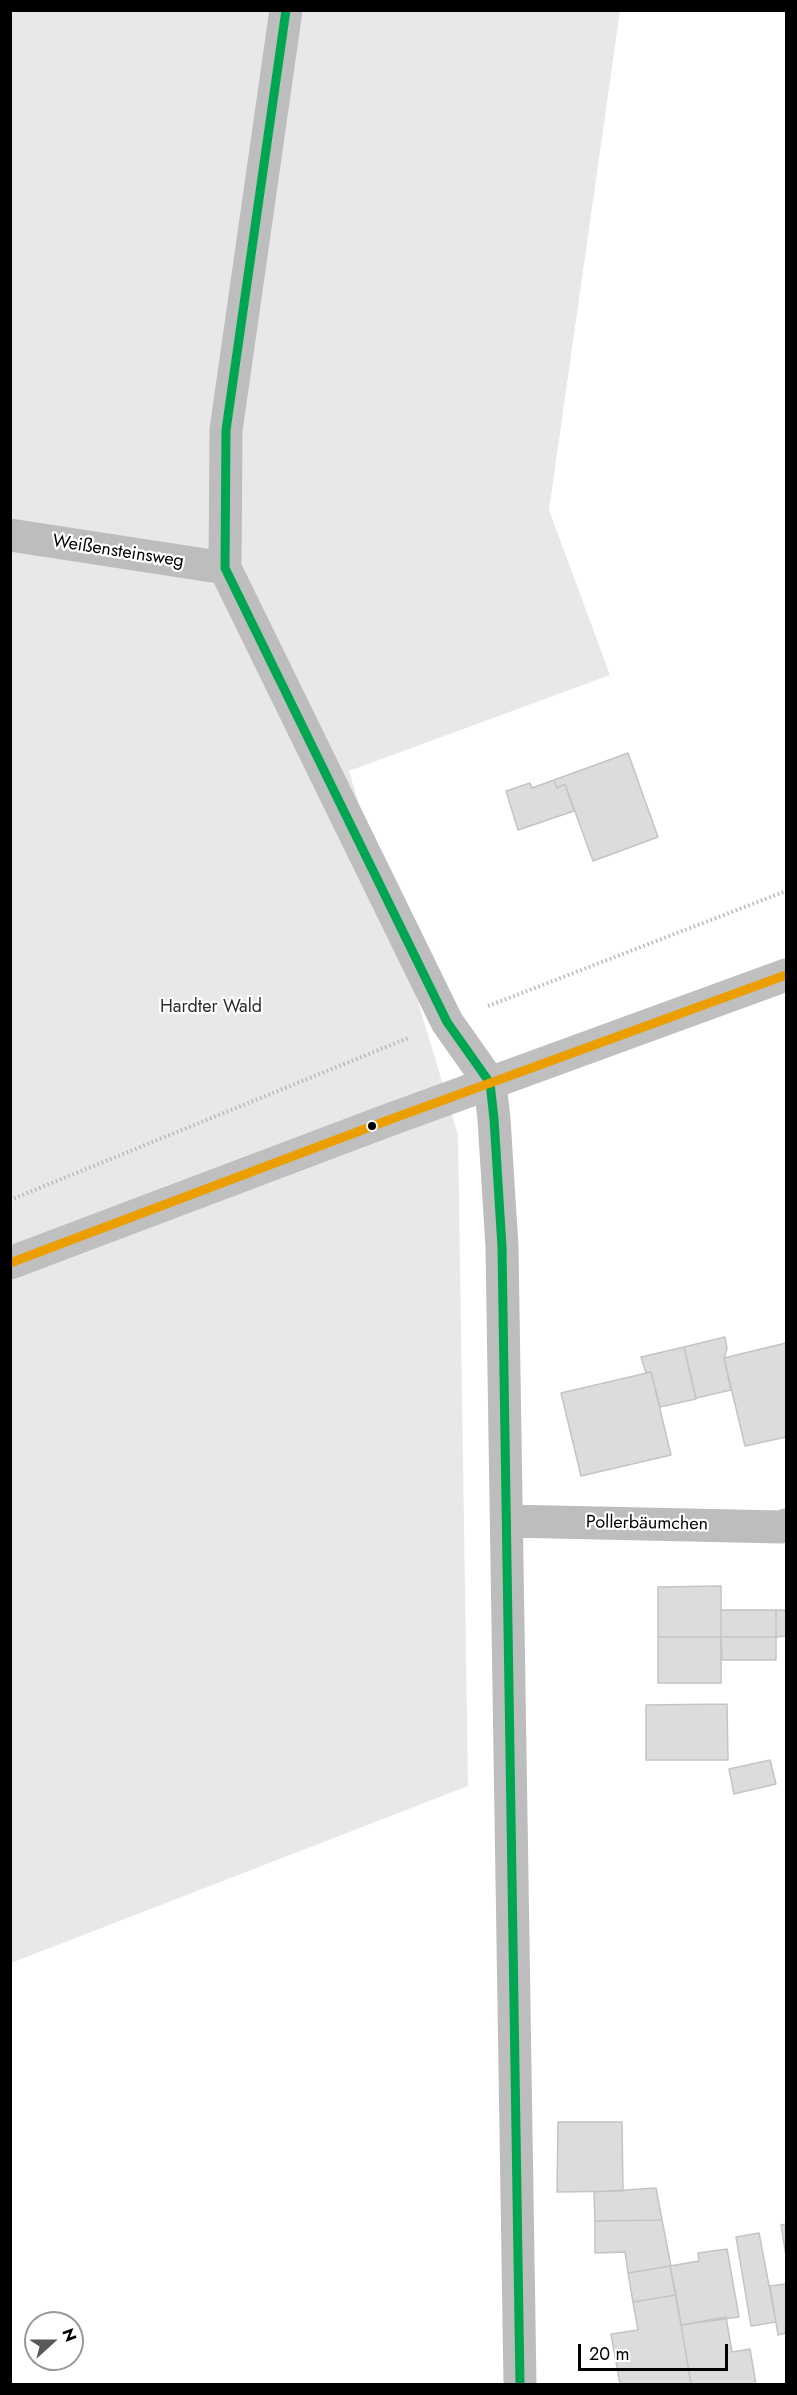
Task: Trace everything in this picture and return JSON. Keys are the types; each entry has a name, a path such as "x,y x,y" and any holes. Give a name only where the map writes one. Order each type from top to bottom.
{"main road":[{"path":"10,1263 786,975"}],"street":[{"path":"286,10 226,430 225,568 447,1022 490,1083 502,1247 520,2385"},
{"name":"Weißensteinsweg","path":"10,535 225,568"},
{"name":"Pollerbäumchen","path":"507,1521 769,1527 786,1525"}],"path":[{"path":"10,1200 447,1022 786,891"}],"green space":[{"name":"Hardter Wald","path":"11,11 620,11 549,510 610,675 349,771 458,1135 468,1786 11,1963"}],"building":[{"path":"628,753 658,837 593,861 565,784 557,788 554,780"},
{"path":"554,780 557,788 565,784 574,811 518,830 506,791 530,783 532,788"},
{"path":"725,1337 727,1349 724,1358 731,1390 696,1398 684,1347"},
{"path":"786,1343 786,1437 745,1446 724,1358"},
{"path":"684,1347 696,1399 660,1407 651,1372 646,1373 641,1357"},
{"path":"651,1372 671,1455 581,1476 561,1393"},
{"path":"721,1586 721,1637 658,1637 658,1587"},
{"path":"721,1610 776,1610 776,1637 721,1637"},
{"path":"776,1610 786,1610 786,1636 776,1637"},
{"path":"658,1637 721,1637 721,1683 658,1683"},
{"path":"721,1637 776,1637 776,1660 722,1660"},
{"path":"727,1704 728,1760 646,1760 646,1705"},
{"path":"770,1760 776,1784 734,1794 729,1769"},
{"path":"558,2122 622,2122 623,2191 557,2192"},
{"path":"656,2188 662,2220 595,2221 594,2192"},
{"path":"662,2220 671,2266 628,2273 625,2252 595,2253 595,2221"},
{"path":"786,2224 786,2256 781,2225"},
{"path":"759,2233 776,2322 751,2326 736,2237"},
{"path":"727,2249 739,2317 681,2325 670,2266 699,2261 698,2253"},
{"path":"670,2266 676,2295 633,2302 628,2273"},
{"path":"786,2284 786,2333 778,2335 770,2286"},
{"path":"676,2295 691,2384 620,2384 611,2334 638,2330 633,2302"},
{"path":"726,2317 732,2352 750,2349 756,2384 691,2384 681,2325"}],"transit line":[{"path":"286,10 226,430 225,568 447,1022 490,1083 502,1247 520,2384"},
{"path":"10,1263 386,1121 786,975"}]}
